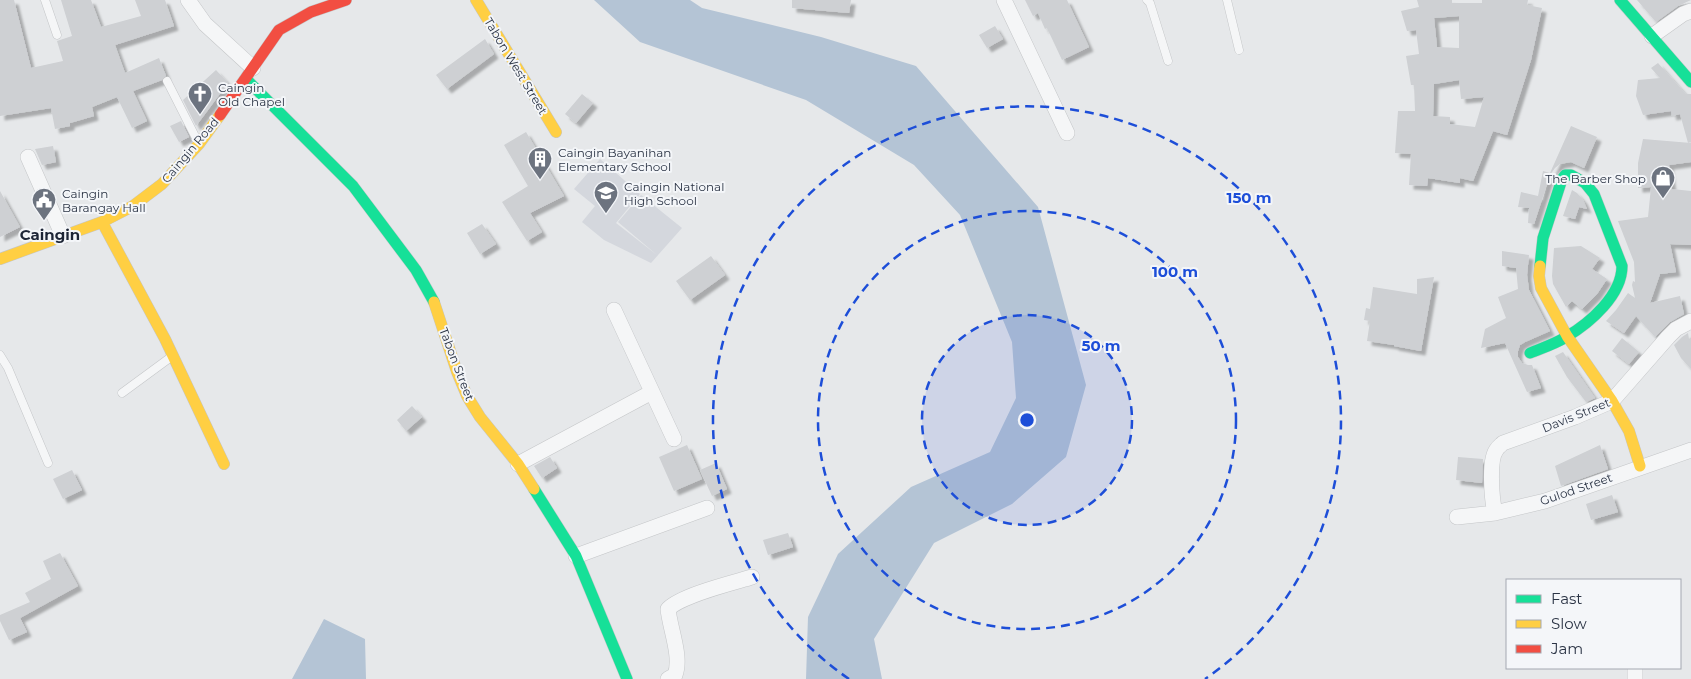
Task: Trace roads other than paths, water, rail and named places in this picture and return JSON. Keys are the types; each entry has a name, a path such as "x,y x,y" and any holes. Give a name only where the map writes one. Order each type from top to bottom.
{"street":[{"path":"188,0 204,24 249,73"},
{"name":"Caingin Road","path":"0,259 102,222 133,206 162,184 199,144 261,54 280,30 311,12 346,0"},
{"name":"Tabon West Street","path":"476,0 556,132"},
{"path":"1004,0 1067,133"},
{"path":"1620,0 1691,82"},
{"path":"1652,36 1683,14 1691,11"},
{"name":"Tabon Street","path":"249,73 353,186 416,270 434,303 467,396 480,417 518,464 576,556 627,679"},
{"path":"28,157 63,236"},
{"path":"1530,354 1567,336 1608,301 1621,278 1622,266 1594,194 1585,183 1571,175 1565,175 1562,179 1543,238 1539,276 1541,288 1567,336 1612,401 1629,431 1640,466"},
{"path":"102,222 173,356 224,464"},
{"path":"614,310 674,438"},
{"name":"Davis Street","path":"1495,513 1491,489 1496,449 1503,443 1612,401 1672,333 1691,321"},
{"path":"518,464 652,392"},
{"name":"Gulod Street","path":"1457,517 1495,513 1545,501 1640,466 1691,450"},
{"path":"576,556 707,508"},
{"path":"668,679 676,676 679,666 668,609 687,598 752,577"}],"lane":[{"path":"45,0 57,35"},
{"path":"1147,0 1150,3 1168,61"},
{"path":"1227,0 1239,50"},
{"path":"167,81 199,144"},
{"path":"0,355 8,368 48,463"},
{"path":"122,393 173,356"}],"water":[{"path":"594,0 690,0 702,8 821,37 916,66 1038,207 1086,385 1066,457 1012,504 934,543 874,639 882,679 806,679 808,617 838,554 911,487 990,452 1016,398 1012,342 960,215 914,165 806,100 640,42"},
{"path":"324,619 365,639 366,679 292,679"}],"place":[{"name":"Caingin Old Chapel","path":"200,115"},
{"name":"Caingin Bayanihan Elementary School","path":"540,180"},
{"name":"The Barber Shop","path":"1663,199"},
{"name":"Caingin National High School","path":"606,214"},
{"name":"Caingin Barangay Hall","path":"44,221"}],"district":[{"name":"Caingin","path":"50,234"}]}
